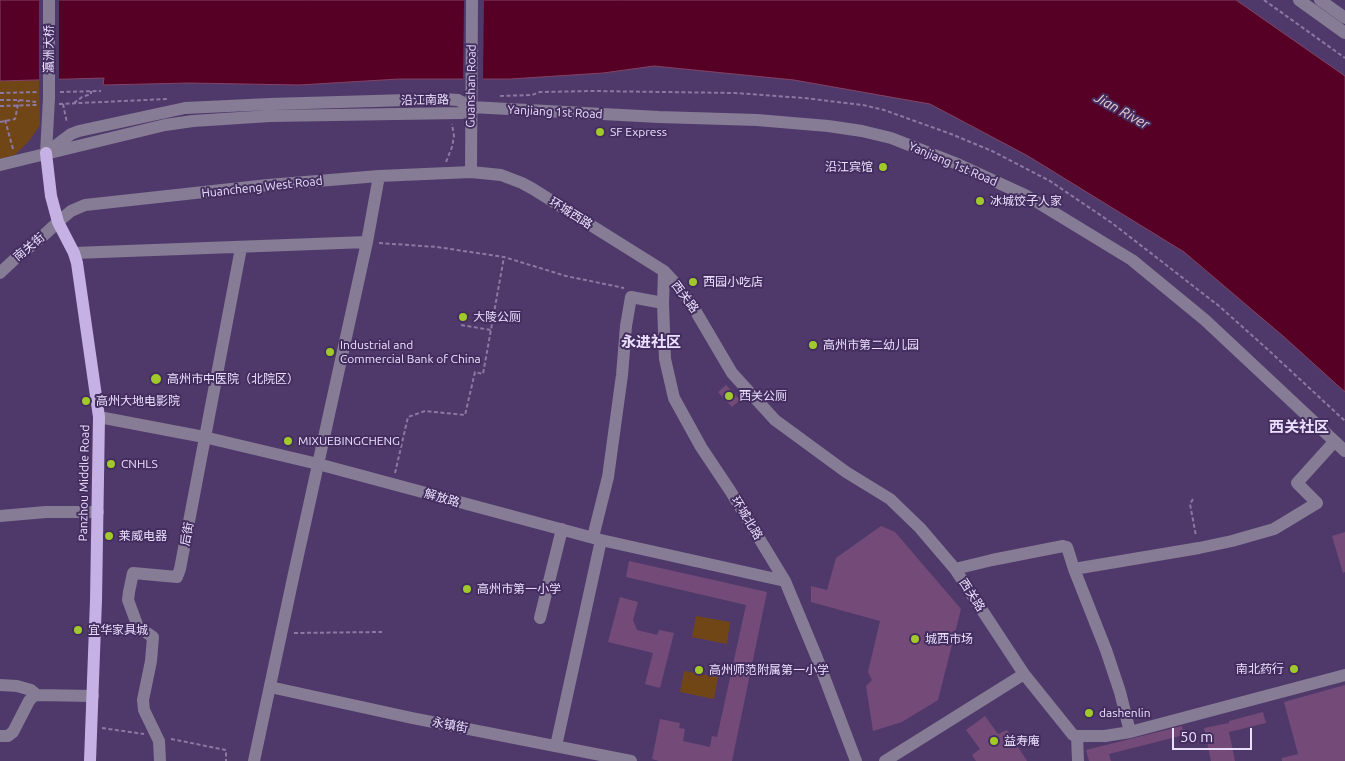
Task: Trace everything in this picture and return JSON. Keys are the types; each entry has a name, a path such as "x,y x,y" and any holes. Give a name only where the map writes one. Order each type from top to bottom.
{"main road":[{"name":"Panzhou Middle Road","path":"46,153 58,222 74,253 80,279 99,418 90,761"}],"street":[{"name":"瀛洲大桥","path":"46,153 49,101 49,0"},
{"name":"Guanshan Road","path":"471,172 472,0"},
{"path":"1299,0 1345,33"},
{"path":"1320,0 1345,18"},
{"name":"沿江南路","path":"0,165 46,153 71,134 79,131 185,108 444,99 458,100 471,107"},
{"name":"Yanjiang 1st Road","path":"471,107 757,120 828,126 891,138 955,163 1026,196 1132,260 1205,320 1345,451"},
{"name":"Huancheng West Road","path":"58,222 71,211 86,206 268,185 379,176 471,172"},
{"name":"环城西路","path":"471,172 501,175 522,183 664,271"},
{"path":"254,761 367,242 379,176"},
{"name":"南关街","path":"0,273 58,222"},
{"path":"74,253 367,242"},
{"name":"后街","path":"160,761 159,741 144,710 142,700 151,662 153,637 138,627 128,600 129,592 133,573 177,577 180,570 241,248"},
{"name":"环城北路","path":"664,271 665,359 674,398 701,447 731,492 785,581 811,642 856,761"},
{"name":"西关路","path":"664,271 692,305 732,373 775,420 846,472 890,499 920,528 955,569 1024,674 1069,731 1077,736"},
{"path":"556,746 597,539 609,468 631,297 663,304"},
{"name":"解放路","path":"99,418 204,437 318,464 597,539 785,581"},
{"path":"1074,569 1199,548 1274,529 1317,503 1297,483 1334,442"},
{"path":"0,516 46,512 98,512"},
{"path":"540,618 562,529"},
{"path":"955,569 1062,546 1068,548 1074,569 1106,650 1120,692 1130,732"},
{"path":"885,761 1024,674"},
{"path":"1078,761 1076,751 1077,736 1105,736 1130,732 1345,675"},
{"path":"0,685 17,686 31,690 35,694 93,696"},
{"name":"永镇街","path":"270,687 412,718 631,761"},
{"path":"0,736 8,736 13,732 29,701 35,694"}],"path":[{"path":"1264,0 1345,58"},
{"path":"497,96 592,90 735,93 804,98 884,110 942,130 992,151 1050,181 1112,223 1219,306 1345,421"},
{"path":"73,103 91,94 91,91"},
{"path":"0,100 49,101"},
{"path":"0,122 15,118 19,100"},
{"path":"0,106 18,106 49,101"},
{"path":"63,104 68,127"},
{"path":"5,120 17,162"},
{"path":"443,173 454,136 452,122 448,121"},
{"path":"367,242 437,247 504,257 566,276 631,289 631,297"},
{"path":"392,484 408,416 425,411 465,415 475,372 483,374 504,257"},
{"path":"462,325 490,330"},
{"path":"1193,499 1190,504 1199,548"},
{"path":"281,634 382,632"}],"shaded area":[{"path":"39,80 40,125 29,141 15,155 0,159 0,81"},
{"path":"696,616 730,622 727,644 692,637"},
{"path":"684,671 718,677 714,699 680,692"}],"water":[{"name":"Jian River","path":"0,0 1236,0 1345,76 1345,392 1283,336 1184,252 1028,156 930,104 794,80 654,66 603,73 510,79 399,79 299,85 189,83 103,85 104,78 0,81"}],"pier":[{"path":"39,0 59,0 59,82 39,82"},
{"path":"464,0 484,0 483,82 463,82"}],"building":[{"name":"西关公厕","path":"726,385 740,400 732,407 718,392"},
{"name":"城西市场","path":"881,526 895,532 961,609 938,700 902,722 873,731 866,686 872,680 868,672 880,621 811,602 811,586 827,590 836,558"},
{"path":"1345,532 1345,572 1343,573 1332,536"},
{"path":"629,561 767,592 732,761 659,761 652,759 660,719 680,723 679,728 685,729 683,741 710,747 712,736 717,737 746,605 626,577"},
{"path":"620,597 638,602 633,620 637,630 657,635 659,630 674,633 660,688 645,684 653,653 608,642"},
{"path":"1345,685 1345,761 1282,761 1282,758 1298,754 1284,702"},
{"path":"1263,712 1266,723 1229,732 1235,761 1211,761 1204,728 1229,723 1229,721"},
{"name":"益寿庵","path":"985,716 998,734 1007,730 1027,761 976,761 972,755 980,749 966,730"},
{"path":"1182,726 1184,735 1109,754 1111,761 1089,761 1086,750"}],"place":[{"name":"SF Express","path":"600,132"},
{"name":"沿江宾馆","path":"883,167"},
{"name":"冰城饺子人家","path":"980,201"},
{"name":"西园小吃店","path":"693,282"},
{"name":"大陵公厕","path":"463,317"},
{"name":"高州市第二幼儿园","path":"813,345"},
{"name":"Industrial and Commercial Bank of China","path":"330,352"},
{"name":"高州市中医院（北院区）","path":"156,379"},
{"name":"西关公厕","path":"729,396"},
{"name":"高州大地电影院","path":"86,401"},
{"name":"MIXUEBINGCHENG","path":"288,441"},
{"name":"CNHLS","path":"111,464"},
{"name":"莱威电器","path":"109,536"},
{"name":"高州市第一小学","path":"467,589"},
{"name":"宜华家具城","path":"78,630"},
{"name":"城西市场","path":"915,639"},
{"name":"南北药行","path":"1294,669"},
{"name":"高州师范附属第一小学","path":"699,670"},
{"name":"dashenlin","path":"1089,713"},
{"name":"益寿庵","path":"994,741"}],"district":[{"name":"永进社区","path":"651,342"},
{"name":"西关社区","path":"1299,427"}]}
